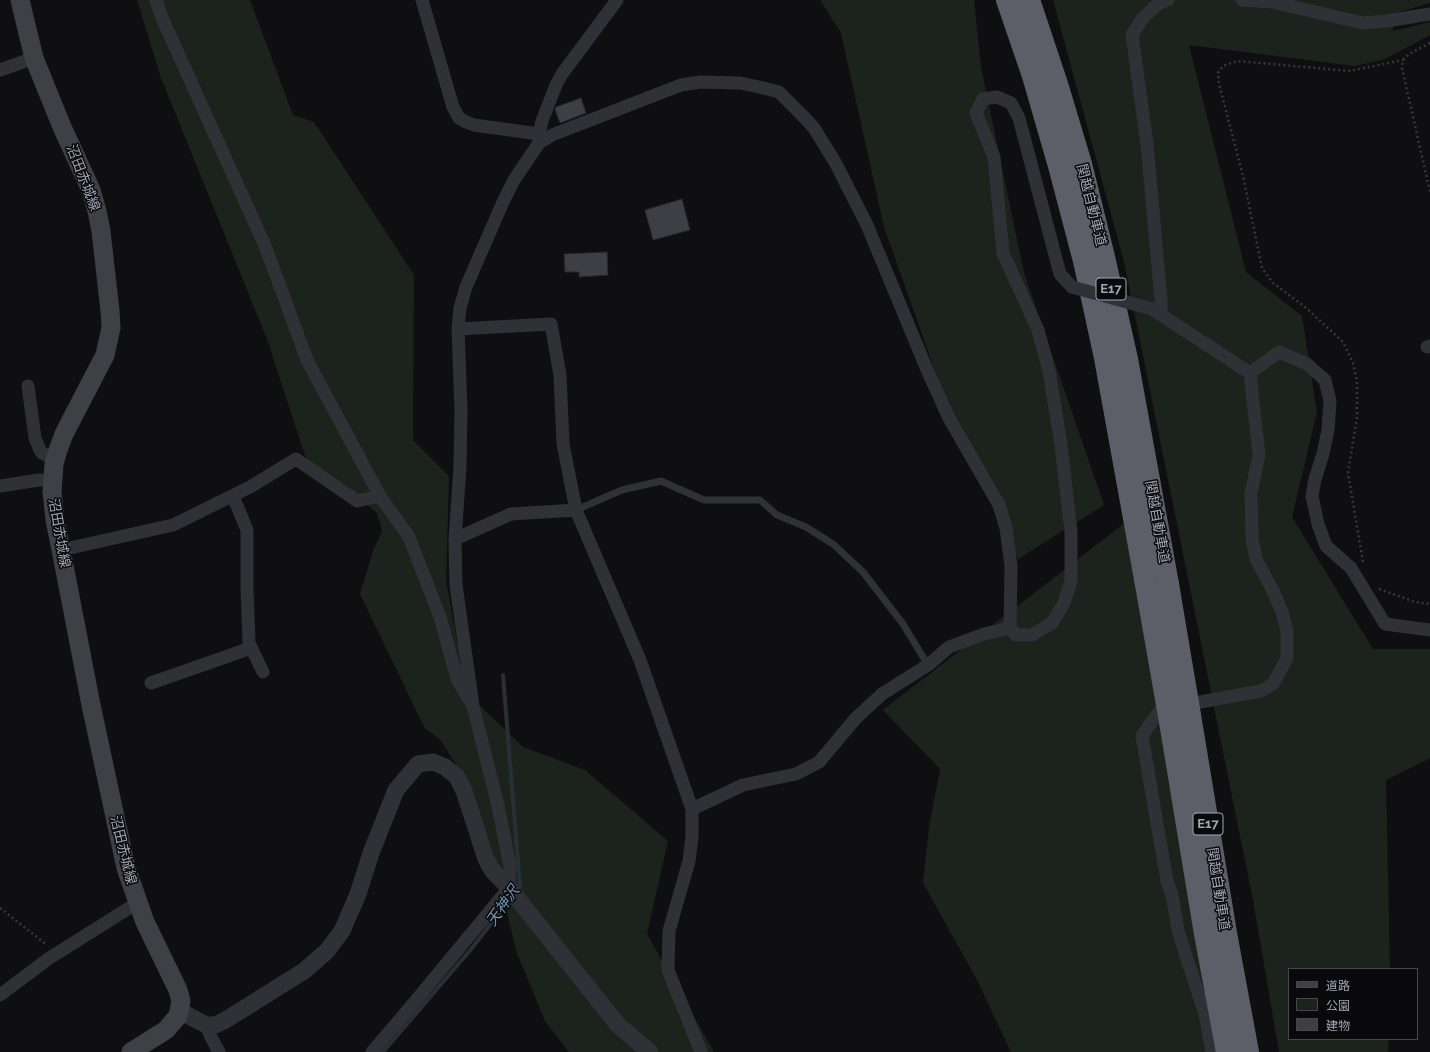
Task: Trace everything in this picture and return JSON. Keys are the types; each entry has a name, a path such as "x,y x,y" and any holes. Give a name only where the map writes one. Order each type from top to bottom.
{"highway":[{"name":"関越自動車道","path":"1007,0 1035,83 1084,261 1105,358 1169,716 1215,934 1239,1006 1248,1052"},
{"name":"関越自動車道","path":"1029,0 1057,84 1081,164 1127,359 1190,714 1215,934 1219,1014 1227,1052"}],"main road":[{"name":"沼田赤城線","path":"20,0 34,58 62,127 91,190 101,231 110,311 111,328 105,355 64,434 55,459 52,480 55,520 90,705 124,861 137,903 178,990 181,1001 180,1011"},
{"path":"131,1052 166,1030 178,1016 180,1011"}],"street":[{"path":"156,0 163,20 266,248 306,360 380,496 409,537 440,617 457,679 473,706"},
{"path":"422,0 453,107 459,118 474,125 539,138 552,135 681,85 700,82 740,83 779,92 803,116 814,128 839,169 867,226 928,372 946,411 999,506 1006,528 1011,566 1010,628 1016,635 1032,635 1052,623 1064,603 1071,581 1071,532 1061,445 1049,371 1038,330 1003,253 994,157 976,113 983,99 997,97 1011,103 1019,118 1060,274 1072,288 1156,312 1250,373"},
{"path":"372,1052 509,888 510,866 498,806 473,706 456,585 455,539 460,460 461,410 458,329 460,308 466,287 503,202 539,138 546,109 556,85 562,74 617,0"},
{"path":"1156,312 1161,300 1148,144 1132,34 1142,19 1159,3 1168,0"},
{"path":"1242,0 1272,2 1363,23 1387,21 1430,14"},
{"path":"0,70 34,58"},
{"path":"458,329 551,324 560,376 563,444 576,510 640,660 692,809 692,837 689,861 670,931 668,970 701,1052"},
{"path":"1250,373 1279,352 1307,364 1325,380 1330,401 1328,430 1312,496 1318,524 1326,546 1351,568 1385,624 1430,630"},
{"path":"1212,1052 1205,1014 1178,931 1172,895 1167,881 1142,736 1161,709 1261,691 1273,684 1287,658 1287,631 1282,612 1256,558 1252,538 1252,493 1259,455 1250,373"},
{"path":"28,386 35,438 42,453 55,459"},
{"path":"61,550 173,525 250,487 296,459 356,501 380,496"},
{"path":"0,486 39,480 52,480"},
{"path":"233,496 247,530 249,642 263,672"},
{"path":"455,539 510,514 576,510"},
{"path":"692,809 743,785 796,774 820,762 856,718 877,699 928,665 948,647 984,634 1010,628"},
{"path":"151,683 251,648"},
{"path":"206,1026 215,1025 224,1021 304,971 327,951 342,931 358,894 371,853 396,790 418,764 433,762 445,767 457,778 464,791 486,859 492,870 509,888 618,1025 650,1052"},
{"path":"0,995 57,953 137,903"},
{"path":"180,1011 206,1026 219,1052"}],"lane":[{"path":"576,510 622,490 661,481 704,500 760,500 777,515 806,527 833,544 862,572 903,624 928,665"}],"path":[{"path":"1364,567 1348,473 1356,416 1357,381 1353,363 1343,342 1305,307 1274,283 1262,268 1243,176 1218,84 1218,73 1223,66 1237,61 1350,71 1403,60 1409,54 1430,44"},
{"path":"1403,60 1402,68 1430,192"},
{"path":"1375,586 1379,589 1415,602 1430,604"},
{"path":"0,908 57,953"}],"green space":[{"path":"137,0 250,0 293,115 314,122 414,275 413,440 449,476 446,580 466,692 523,747 585,770 668,841 647,934 714,1052 569,1052 545,1021 516,951 494,856 468,784 440,739 425,729 360,594 373,551 382,531 377,513 345,487 310,471 267,339 161,78"},
{"path":"820,0 974,0 981,67 1024,273 1104,505 1018,559 951,416 884,227 841,33"},
{"path":"1053,0 1430,0 1430,3 1392,14 1393,31 1430,22 1430,35 1385,59 1355,66 1189,45 1246,272 1302,316 1317,412 1292,517 1373,649 1430,649 1430,758 1386,780 1390,968 1288,968 1288,1040 1389,1040 1388,1052 1279,1052 1253,900 1124,262"},
{"path":"1126,522 1232,1052 1011,1052 976,978 923,883 929,827 940,769 883,710"}],"building":[{"path":"581,98 586,113 560,123 555,110 556,107"},
{"path":"682,199 690,230 653,240 645,210"},
{"path":"607,252 608,275 579,277 579,272 565,272 564,254"}],"waterway":[{"name":"天神沢","path":"503,675 520,887 516,891"},
{"name":"天神沢","path":"383,1052 472,948 511,898"}]}
